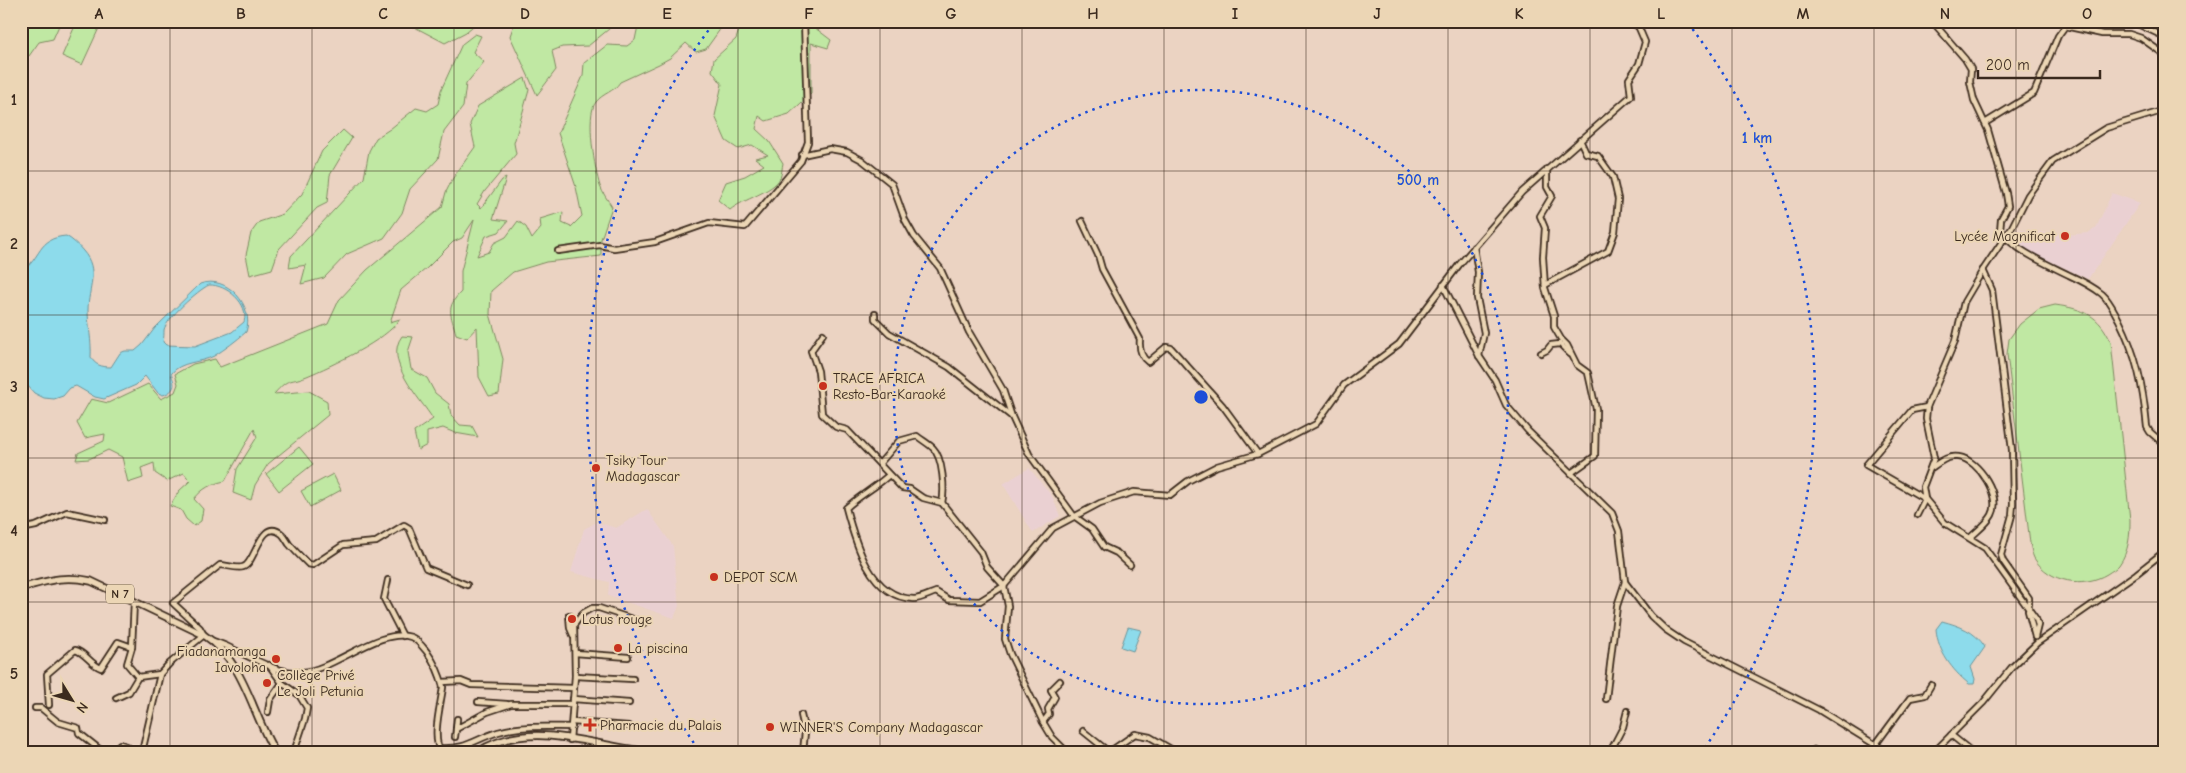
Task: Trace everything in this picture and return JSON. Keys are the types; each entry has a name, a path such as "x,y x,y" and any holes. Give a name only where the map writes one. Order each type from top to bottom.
{"main road":[{"name":"N 7","path":"21,588 62,578 78,578 91,581 204,635 229,657 243,681 275,752"},
{"path":"478,752 496,742 525,735 543,735 653,752"}],"street":[{"path":"558,251 600,245 614,248 655,242 709,223 745,226 796,168 801,161 808,142 804,21"},
{"path":"1628,21 1639,27"},
{"path":"889,475 846,508 854,539 872,575 892,593 914,599 936,592 949,600 980,601 1004,586 1053,528 1074,516 1100,503 1134,492 1170,495 1188,481 1217,466 1258,454 1316,424 1344,385 1398,344 1474,247 1522,192 1631,96 1629,79 1639,64 1645,42 1636,21"},
{"path":"1932,21 1965,59 1971,69 1970,82 1974,100 1985,123 2006,193 2008,206 2000,219 2000,232 2036,258 2084,282 2103,295 2111,305 2130,341 2137,361 2142,382 2147,427 2165,445"},
{"path":"1985,123 2034,93 2058,36 2069,21"},
{"path":"2131,21 2165,37"},
{"path":"2065,26 2102,34 2129,34 2141,38 2165,55"},
{"path":"1917,515 1926,499 1923,487 1932,468 1934,458 1926,419 1928,407 1955,341 1964,302 2012,228 2028,196 2053,161 2106,128 2165,110"},
{"path":"1545,285 1608,251 1615,232 1618,199 1613,177 1598,156 1586,153 1580,140"},
{"path":"802,155 830,149 847,152 862,160 892,184 905,220 914,236 940,268 969,332 1003,390 1012,417 1029,454 1074,516 1092,529 1104,547 1117,554 1130,565"},
{"path":"1547,169 1547,186 1552,196 1540,216 1545,228 1542,257 1545,285 1554,316 1554,327 1567,345 1570,354"},
{"path":"1082,221 1098,255 1102,269 1140,340 1144,359 1148,362 1166,347 1171,348 1223,406 1258,454"},
{"path":"1474,247 1478,272 1477,298 1484,333 1478,356"},
{"path":"1983,270 1992,290 2012,450 2012,515 2001,555 2003,562 2029,598 2028,608 2037,643"},
{"path":"1443,285 1478,356 1495,380 1506,405 1528,431 1612,513 1617,523 1625,582 1617,606 1606,699"},
{"path":"876,314 875,319 890,333 949,367 1012,417"},
{"path":"823,334 811,351 818,371 822,414 836,427 847,430 902,488 910,489 923,498 942,503 981,552 987,567 1004,586 1008,606 1005,639 1010,654 1043,722 1052,737 1067,752"},
{"path":"1540,353 1547,350 1551,345 1560,344 1577,365 1588,373 1596,409 1595,456 1571,473"},
{"path":"1928,407 1912,410 1866,465 1926,499 1945,523 1970,538 1989,553 2028,608"},
{"path":"880,463 899,441 917,436 934,449 941,468 944,494 942,503"},
{"path":"1932,468 1946,458 1960,456 1974,465 1990,484 1994,502 1992,516 1970,538"},
{"path":"22,531 67,512 106,520"},
{"path":"142,752 160,674 169,664 204,635 200,628 173,602 220,565 243,567 248,564 262,537 271,532 283,534 308,564 312,565 343,545 376,542 404,525 409,528 426,568 467,585"},
{"path":"1934,752 1983,704 2012,667 2037,643 2136,574 2165,551"},
{"path":"388,580 384,599 403,636"},
{"path":"1625,582 1651,616 1666,630 1684,642 1819,710 1888,752"},
{"path":"134,601 132,647 127,664 138,677"},
{"path":"570,740 575,676 574,625 583,613 592,608 599,608 644,623"},
{"path":"569,615 570,628 575,639"},
{"path":"213,641 228,645 279,669 302,673 316,669 382,640 403,636 411,637 424,649 438,671 442,682 437,732 440,750 467,746 498,732 525,728 572,724 629,726"},
{"path":"49,705 47,674 75,650 82,652 91,663 101,668 118,642 132,647"},
{"path":"575,653 628,657"},
{"path":"268,664 282,683 299,695 307,708 294,752"},
{"path":"138,677 160,674"},
{"path":"575,676 633,679"},
{"path":"116,698 129,692 138,677"},
{"path":"442,682 461,681 471,686 574,688"},
{"path":"1043,722 1049,714 1048,709 1055,698 1052,690 1060,681"},
{"path":"268,712 270,700 282,683"},
{"path":"1876,744 1910,698 1925,695 1932,684"},
{"path":"478,702 511,704 629,703"},
{"path":"456,729 487,712 511,704"},
{"path":"35,708 41,708 58,722 78,728 79,733 103,752"},
{"path":"1610,752 1623,727 1627,711"},
{"path":"802,715 805,732 803,752"},
{"path":"455,737 457,719"},
{"path":"1082,732 1109,752 1134,734 1150,737 1176,752"},
{"path":"1951,735 1971,751"},
{"path":"111,752 120,744 127,746 132,752"}],"shaded area":[{"name":"Lycée Magnificat","path":"2112,193 2140,203 2088,279 2028,251 2013,237 2012,234 2016,230 2067,235 2088,233 2096,228"},
{"path":"1029,468 1052,496 1060,516 1033,533 1003,484"},
{"path":"647,509 673,546 679,606 674,618 608,596 609,582 571,572 584,529 597,522 616,528"}],"green space":[{"path":"21,21 61,21 53,39 39,42 29,56 21,48"},
{"path":"77,21 82,21 99,28 82,65 62,56"},
{"path":"479,21 466,32 445,43 405,22"},
{"path":"515,21 611,21 609,29 588,46 562,47 552,51 556,70 537,95 510,36"},
{"path":"639,21 673,21 676,25 676,21 720,21 721,28 706,49 696,52 686,43 670,58 620,82 596,102 591,118 594,156 600,186 612,207 601,239 601,256 546,262 513,272 491,291 490,314 503,359 499,394 489,396 479,377 477,327 467,338 456,334 451,316 453,302 461,292 461,271 474,220 462,238 453,242 401,290 390,322 400,319 393,327 371,344 307,376 286,383 274,394 309,391 327,401 328,415 268,464 255,485 251,500 233,493 237,469 257,437 254,429 225,481 208,487 194,499 203,509 201,521 194,526 186,519 181,510 170,506 179,491 190,481 184,473 167,481 155,473 154,463 141,468 143,478 128,483 122,457 108,450 89,459 76,460 78,453 104,441 105,434 85,438 77,423 91,399 108,403 148,384 161,399 175,392 178,384 175,374 193,364 215,359 220,367 328,324 339,300 367,270 442,207 446,192 453,178 475,147 470,124 478,106 525,78 529,90 514,143 516,154 485,191 477,204 481,208 502,180 506,178 493,219 508,221 499,232 486,236 477,256 489,252 494,243 506,237 518,221 526,227 532,239 541,228 540,219 563,212 562,223 571,227 582,216 576,187 558,133 583,76 584,63 607,45 627,46 635,40"},
{"path":"742,21 806,21 831,40 828,48 811,43 811,94 789,114 766,121 759,116 756,129 769,141 783,163 780,178 765,191 730,210 718,200 726,182 745,176 764,165 755,158 768,155 752,145 738,149 726,141 715,116 722,84 712,71 714,59 736,39"},
{"path":"475,34 481,36 473,52 484,62 466,84 463,107 444,132 438,159 410,189 402,213 384,238 347,254 324,278 301,284 306,265 289,268 291,256 364,178 369,151 376,138 416,108 427,111 438,104 441,90 462,44"},
{"path":"343,130 352,138 330,175 327,203 317,208 279,249 272,269 250,275 246,255 251,233 259,222 283,214 302,194 322,151"},
{"path":"2055,305 2082,311 2096,319 2111,342 2130,520 2129,538 2127,549 2118,566 2107,574 2088,581 2068,581 2058,578 2048,573 2034,558 2030,543 2007,354 2009,339 2020,324 2039,309"},
{"path":"402,336 413,337 408,352 411,369 427,378 435,393 449,404 451,415 460,425 472,426 478,437 455,433 443,428 427,432 427,445 418,450 414,432 433,419 412,390 400,368 397,346"},
{"path":"299,447 313,464 279,491 266,474"},
{"path":"333,474 341,490 310,507 301,491"}],"water":[{"path":"66,236 73,241 83,251 91,265 92,280 88,310 91,357 99,365 111,367 120,353 135,351 155,328 200,284 210,282 220,284 236,294 243,303 246,312 248,322 246,332 214,356 185,364 175,370 171,374 174,381 173,387 170,392 163,395 158,393 145,376 136,385 104,399 95,397 76,386 70,388 63,396 54,399 44,398 34,393 21,378 21,272 28,267 50,240","holes":["209,285 229,292 240,302 245,315 244,322 232,332 195,346 166,345 163,342 164,330 170,319 183,305"]},
{"path":"1942,621 1972,633 1985,647 1971,667 1975,679 1974,684 1969,684 1957,673 1943,653 1936,629"},
{"path":"1128,627 1141,630 1133,651 1121,647"}],"place":[{"name":"Lycée Magnificat","path":"2065,236"},
{"name":"TRACE AFRICA Resto-Bar-Karaoké","path":"823,386"},
{"name":"Tsiky Tour Madagascar","path":"596,468"},
{"name":"DEPOT SCM","path":"714,577"},
{"name":"Lotus rouge","path":"572,619"},
{"name":"La piscina","path":"618,648"},
{"name":"Fiadanamanga Iavoloha","path":"276,659"},
{"name":"Collège Privé Le Joli Petunia","path":"267,683"},
{"name":"Pharmacie du Palais","path":"590,725"},
{"name":"WINNER'S Company Madagascar","path":"770,727"}]}
